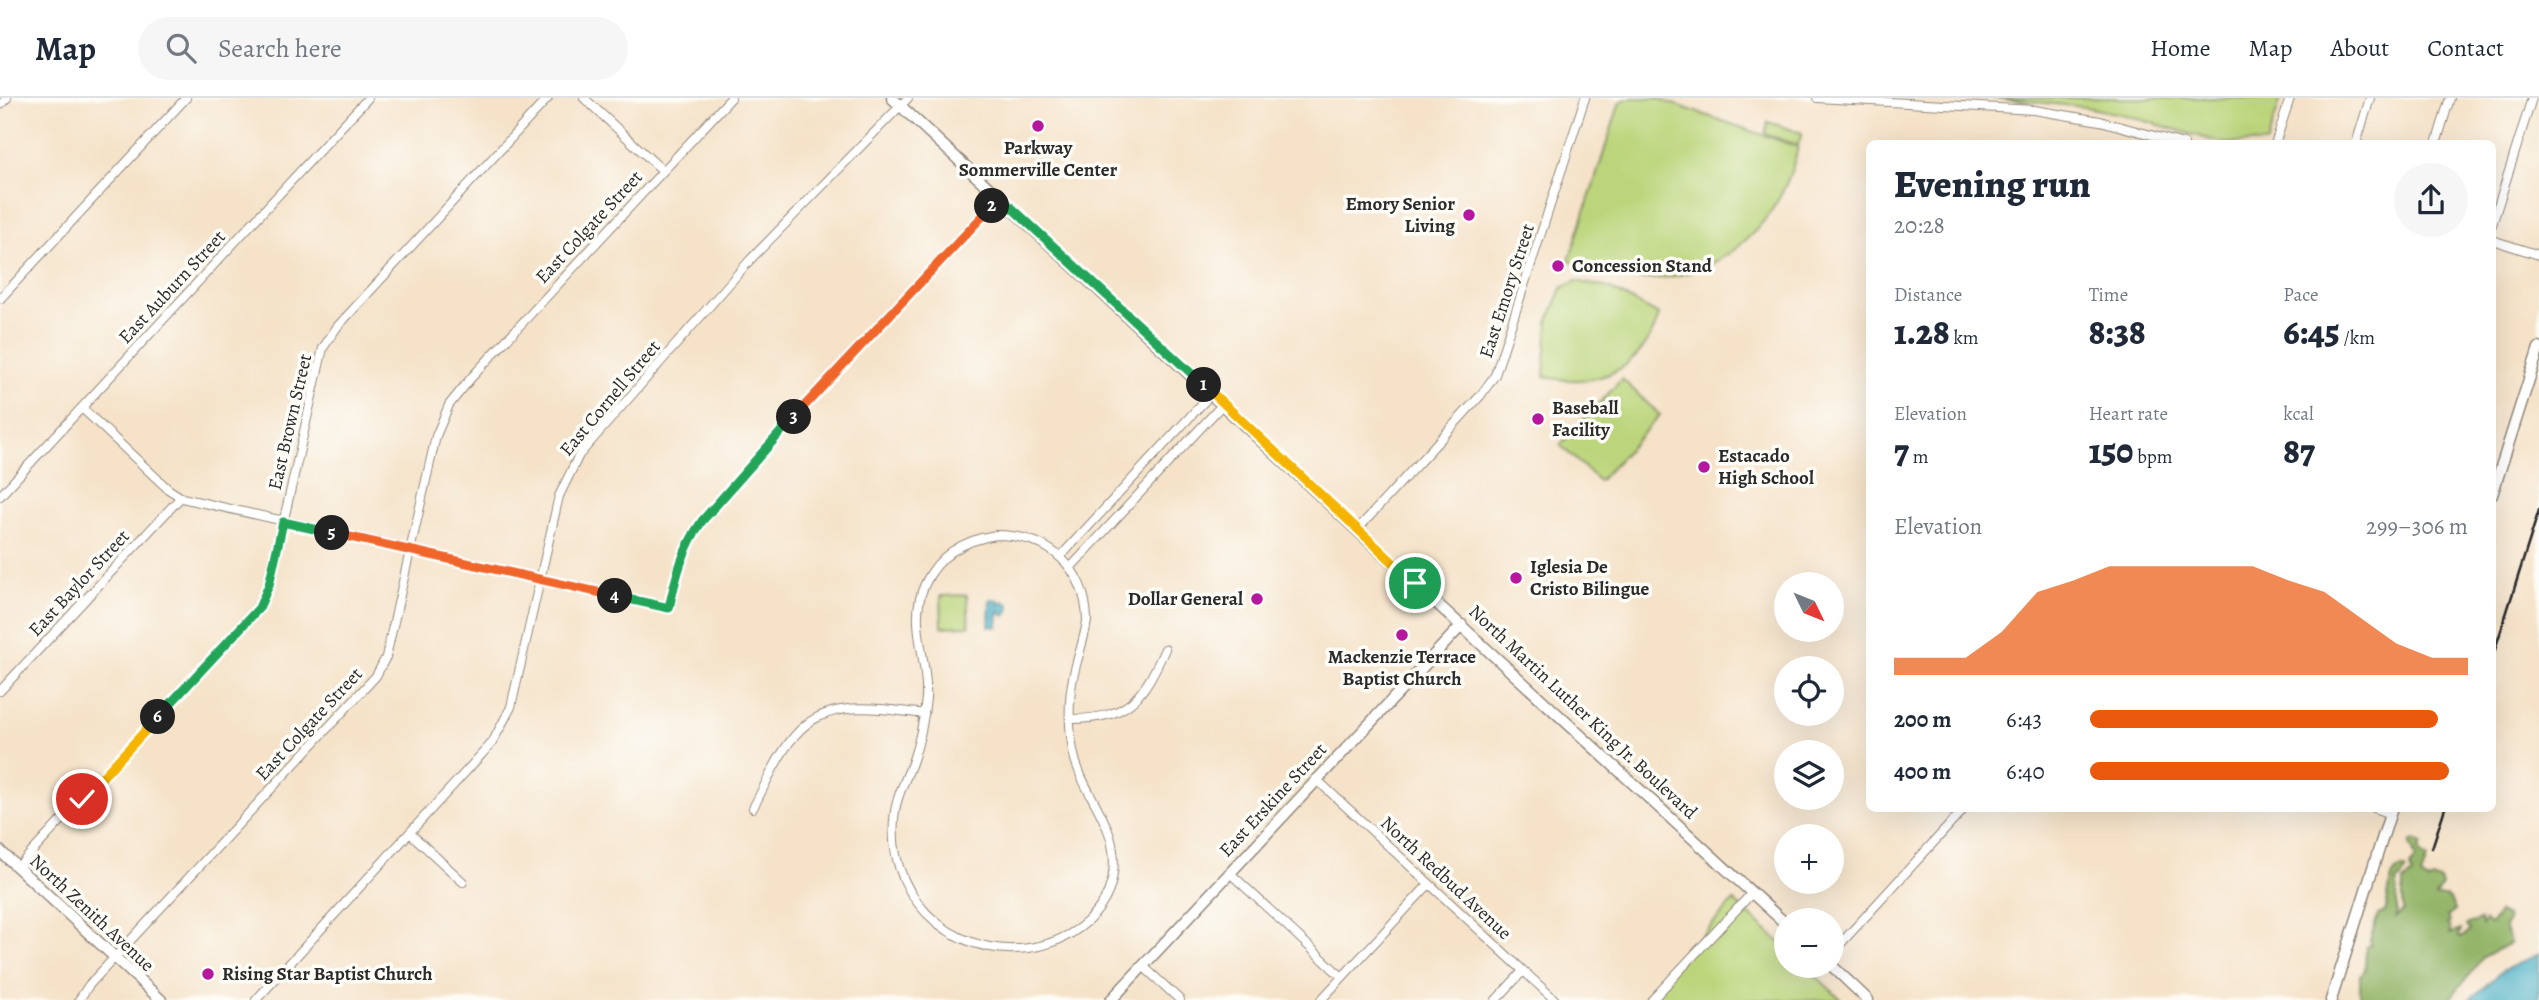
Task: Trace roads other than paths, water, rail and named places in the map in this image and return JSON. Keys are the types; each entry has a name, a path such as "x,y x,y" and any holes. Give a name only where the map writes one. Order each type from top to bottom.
{"main road":[{"name":"North Martin Luther King Jr. Boulevard","path":"900,101 1357,530 1774,913"},
{"path":"2496,482 2539,348"},
{"name":"East Erskine Street","path":"1111,1000 1462,625"},
{"path":"2331,1000 2391,812"},
{"name":"North Zenith Avenue","path":"0,851 161,1000"},
{"path":"1844,977 1868,1000"}],"street":[{"path":"0,105 7,98"},
{"path":"0,299 186,98"},
{"path":"352,98 360,106"},
{"name":"East Auburn Street","path":"0,496 368,98"},
{"name":"East Brown Street","path":"18,867 259,608 269,585 318,361 328,340 548,98"},
{"path":"584,98 662,170"},
{"name":"East Colgate Street","path":"79,1000 115,957 376,676 386,657 436,436 449,405 471,377 731,98"},
{"name":"East Emory Street","path":"1357,530 1481,395 1495,375 1585,98"},
{"path":"1817,98 2034,110 2100,121 2169,140"},
{"path":"2276,140 2290,98"},
{"path":"2357,140 2370,98"},
{"path":"2437,140 2450,98"},
{"path":"2496,212 2532,98"},
{"name":"East Cornell Street","path":"256,1000 492,743 502,727 511,707 559,496 579,455 750,260 900,101"},
{"path":"82,408 168,489 181,497 669,608 688,540 702,521 801,408 1000,197"},
{"path":"2496,241 2539,255"},
{"path":"1060,557 1212,393"},
{"path":"1071,567 1223,404"},
{"name":"East Baylor Street","path":"0,691 181,497"},
{"path":"996,535 1030,539 1071,567 1082,591 1087,621 1073,680 1070,719 1074,754 1110,834 1112,878 1101,905 1084,924 1057,940 1015,951 983,946 948,932 923,908 903,876 894,841 895,807 914,760 924,714 926,676 917,609 925,584 938,563 962,544 996,535"},
{"path":"1070,719 1099,719 1125,708 1147,685 1165,649"},
{"path":"753,808 789,743 809,722 831,712 859,708 924,714"},
{"name":"North Redbud Avenue","path":"1316,779 1555,1000"},
{"path":"1844,940 1961,812"},
{"path":"410,833 463,882"},
{"path":"1230,873 1342,977"},
{"path":"1321,1000 1429,884"},
{"path":"1652,1000 1752,893"},
{"path":"1143,966 1180,1000"},
{"path":"1496,1000 1523,971"}],"water":[{"path":"990,599 999,600 999,605 1004,601 1010,605 1005,616 999,611 998,627 989,626"},
{"path":"2539,954 2539,1000 2469,1000 2502,971"}],"railway":[{"path":"2496,646 2539,510"},
{"path":"2432,848 2444,812"}],"place":[{"name":"Parkway Sommerville Center","path":"1038,126"},
{"name":"Emory Senior Living","path":"1469,215"},
{"name":"Concession Stand","path":"1558,266"},
{"name":"Baseball Facility","path":"1538,419"},
{"name":"Estacado High School","path":"1704,467"},
{"name":"Iglesia De Cristo Bilingue","path":"1516,578"},
{"name":"Dollar General","path":"1257,599"},
{"name":"Mackenzie Terrace Baptist Church","path":"1402,635"},
{"name":"Rising Star Baptist Church","path":"208,974"}]}
